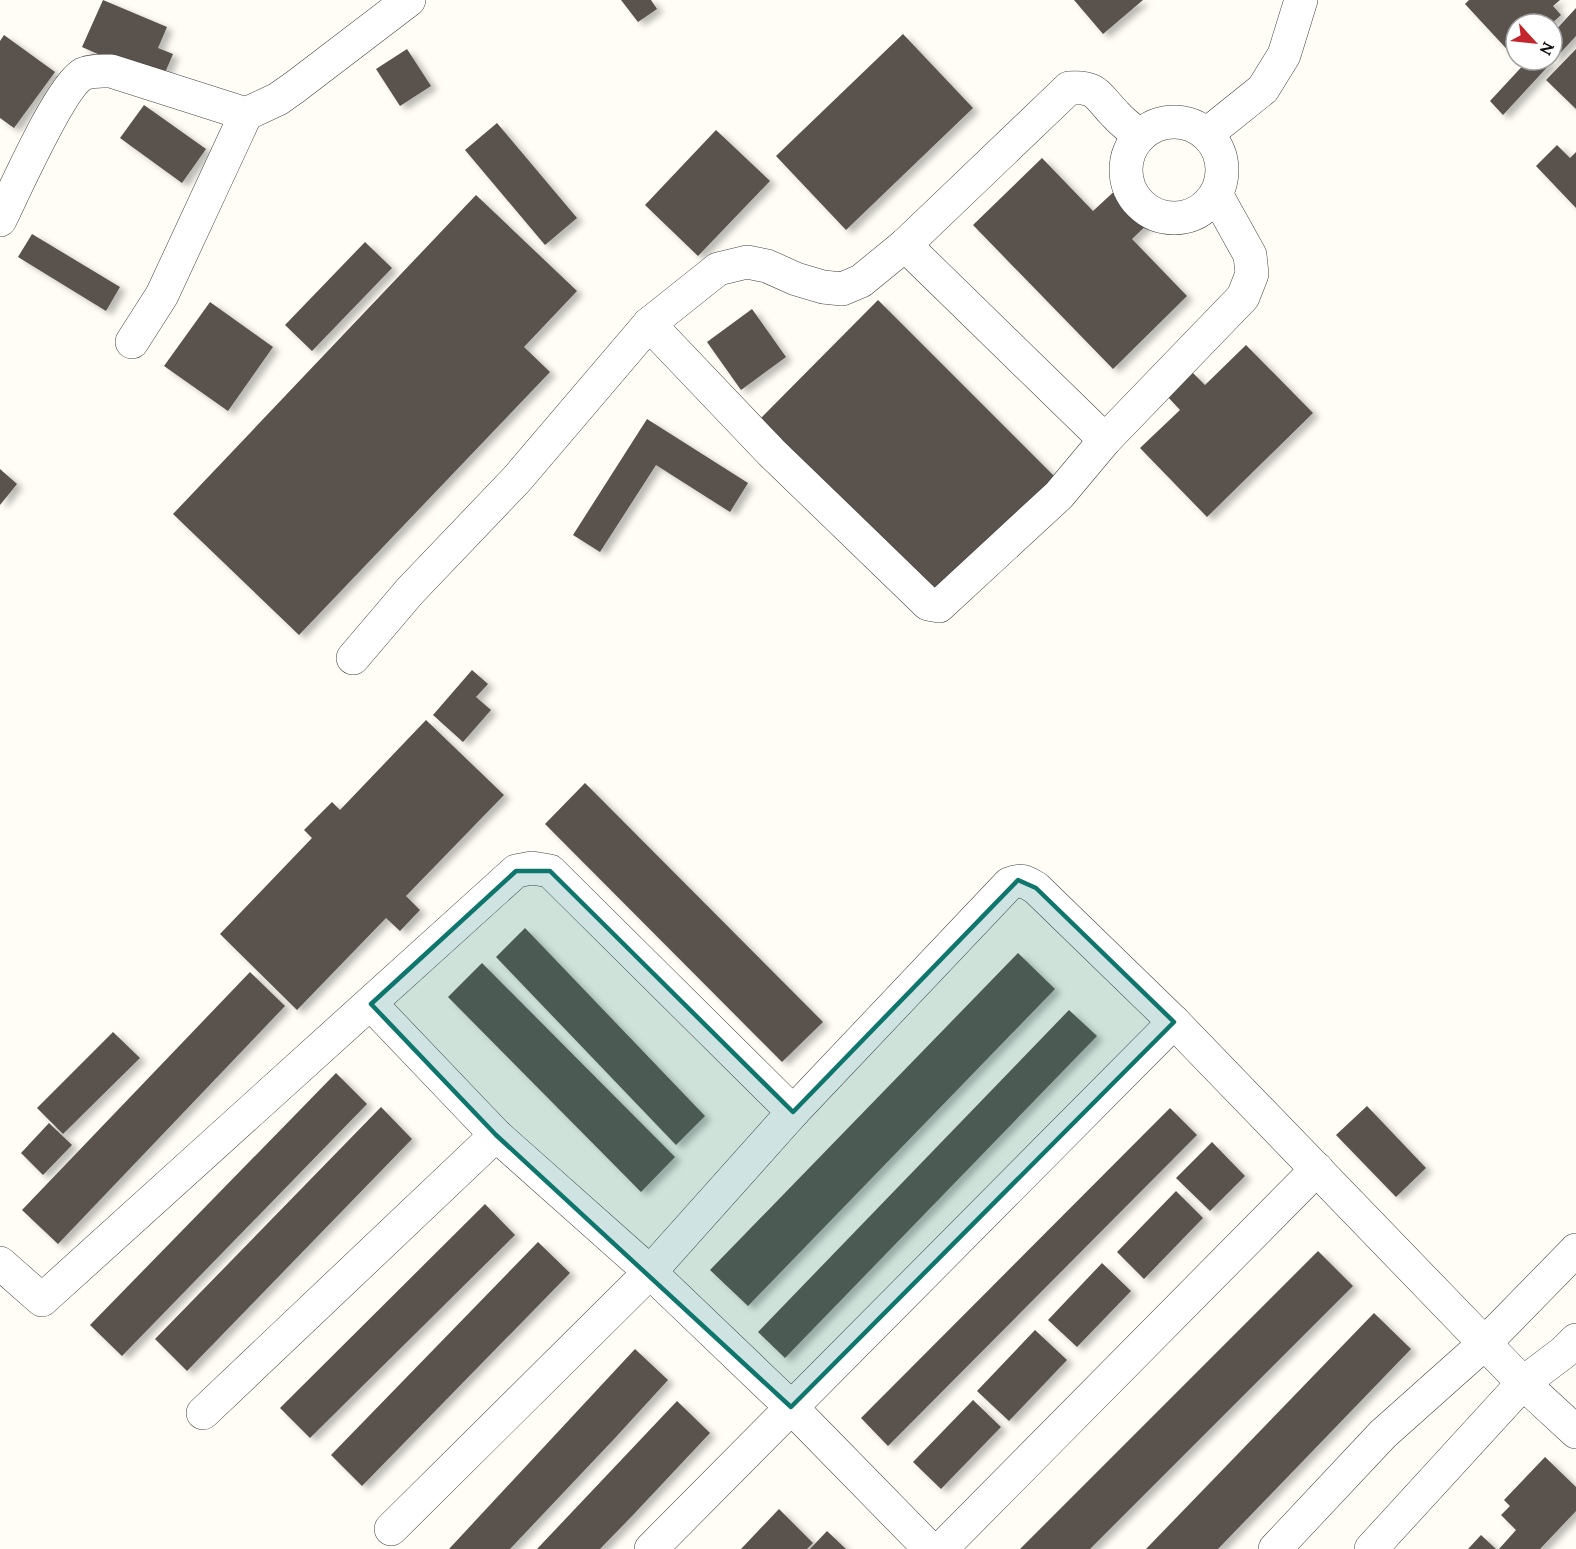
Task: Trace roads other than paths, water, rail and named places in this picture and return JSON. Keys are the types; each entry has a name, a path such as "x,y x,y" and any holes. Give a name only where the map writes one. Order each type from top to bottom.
{"street":[{"path":"132,342 162,295 246,114 278,99 409,0"},
{"path":"1207,134 1263,89 1284,55 1301,0"},
{"path":"0,220 63,96 83,75 96,71 111,71 246,114"},
{"path":"353,657 410,591 517,479 649,324 718,269 747,262 767,266 796,279 824,287 842,289 861,281 905,245 1069,88 1084,87 1096,93 1115,115 1140,136"},
{"path":"1173,121 1192,125 1207,134 1216,144 1223,169 1216,194 1206,207 1192,215 1176,219 1160,216 1145,209 1134,197 1127,182 1126,166 1130,150 1140,136 1155,126 1173,121"},
{"path":"649,324 771,452 928,604 939,606 1059,495 1105,440 1243,297 1252,274 1250,255 1216,194"},
{"path":"905,245 1105,440"},
{"path":"0,1263 42,1300 516,872 532,868 550,871 794,1112"},
{"path":"391,1529 650,1272 794,1112 1009,885 1018,880 1025,880 1036,888 1174,1022 1523,1383 1576,1432"},
{"path":"371,1004 496,1134 650,1272 791,1407 930,1549"},
{"path":"651,1549 1174,1022"},
{"path":"203,1413 496,1134"},
{"path":"941,1549 1317,1169"},
{"path":"1275,1549 1383,1434 1485,1343 1576,1250"},
{"path":"1371,1549 1523,1383 1576,1340"}]}
